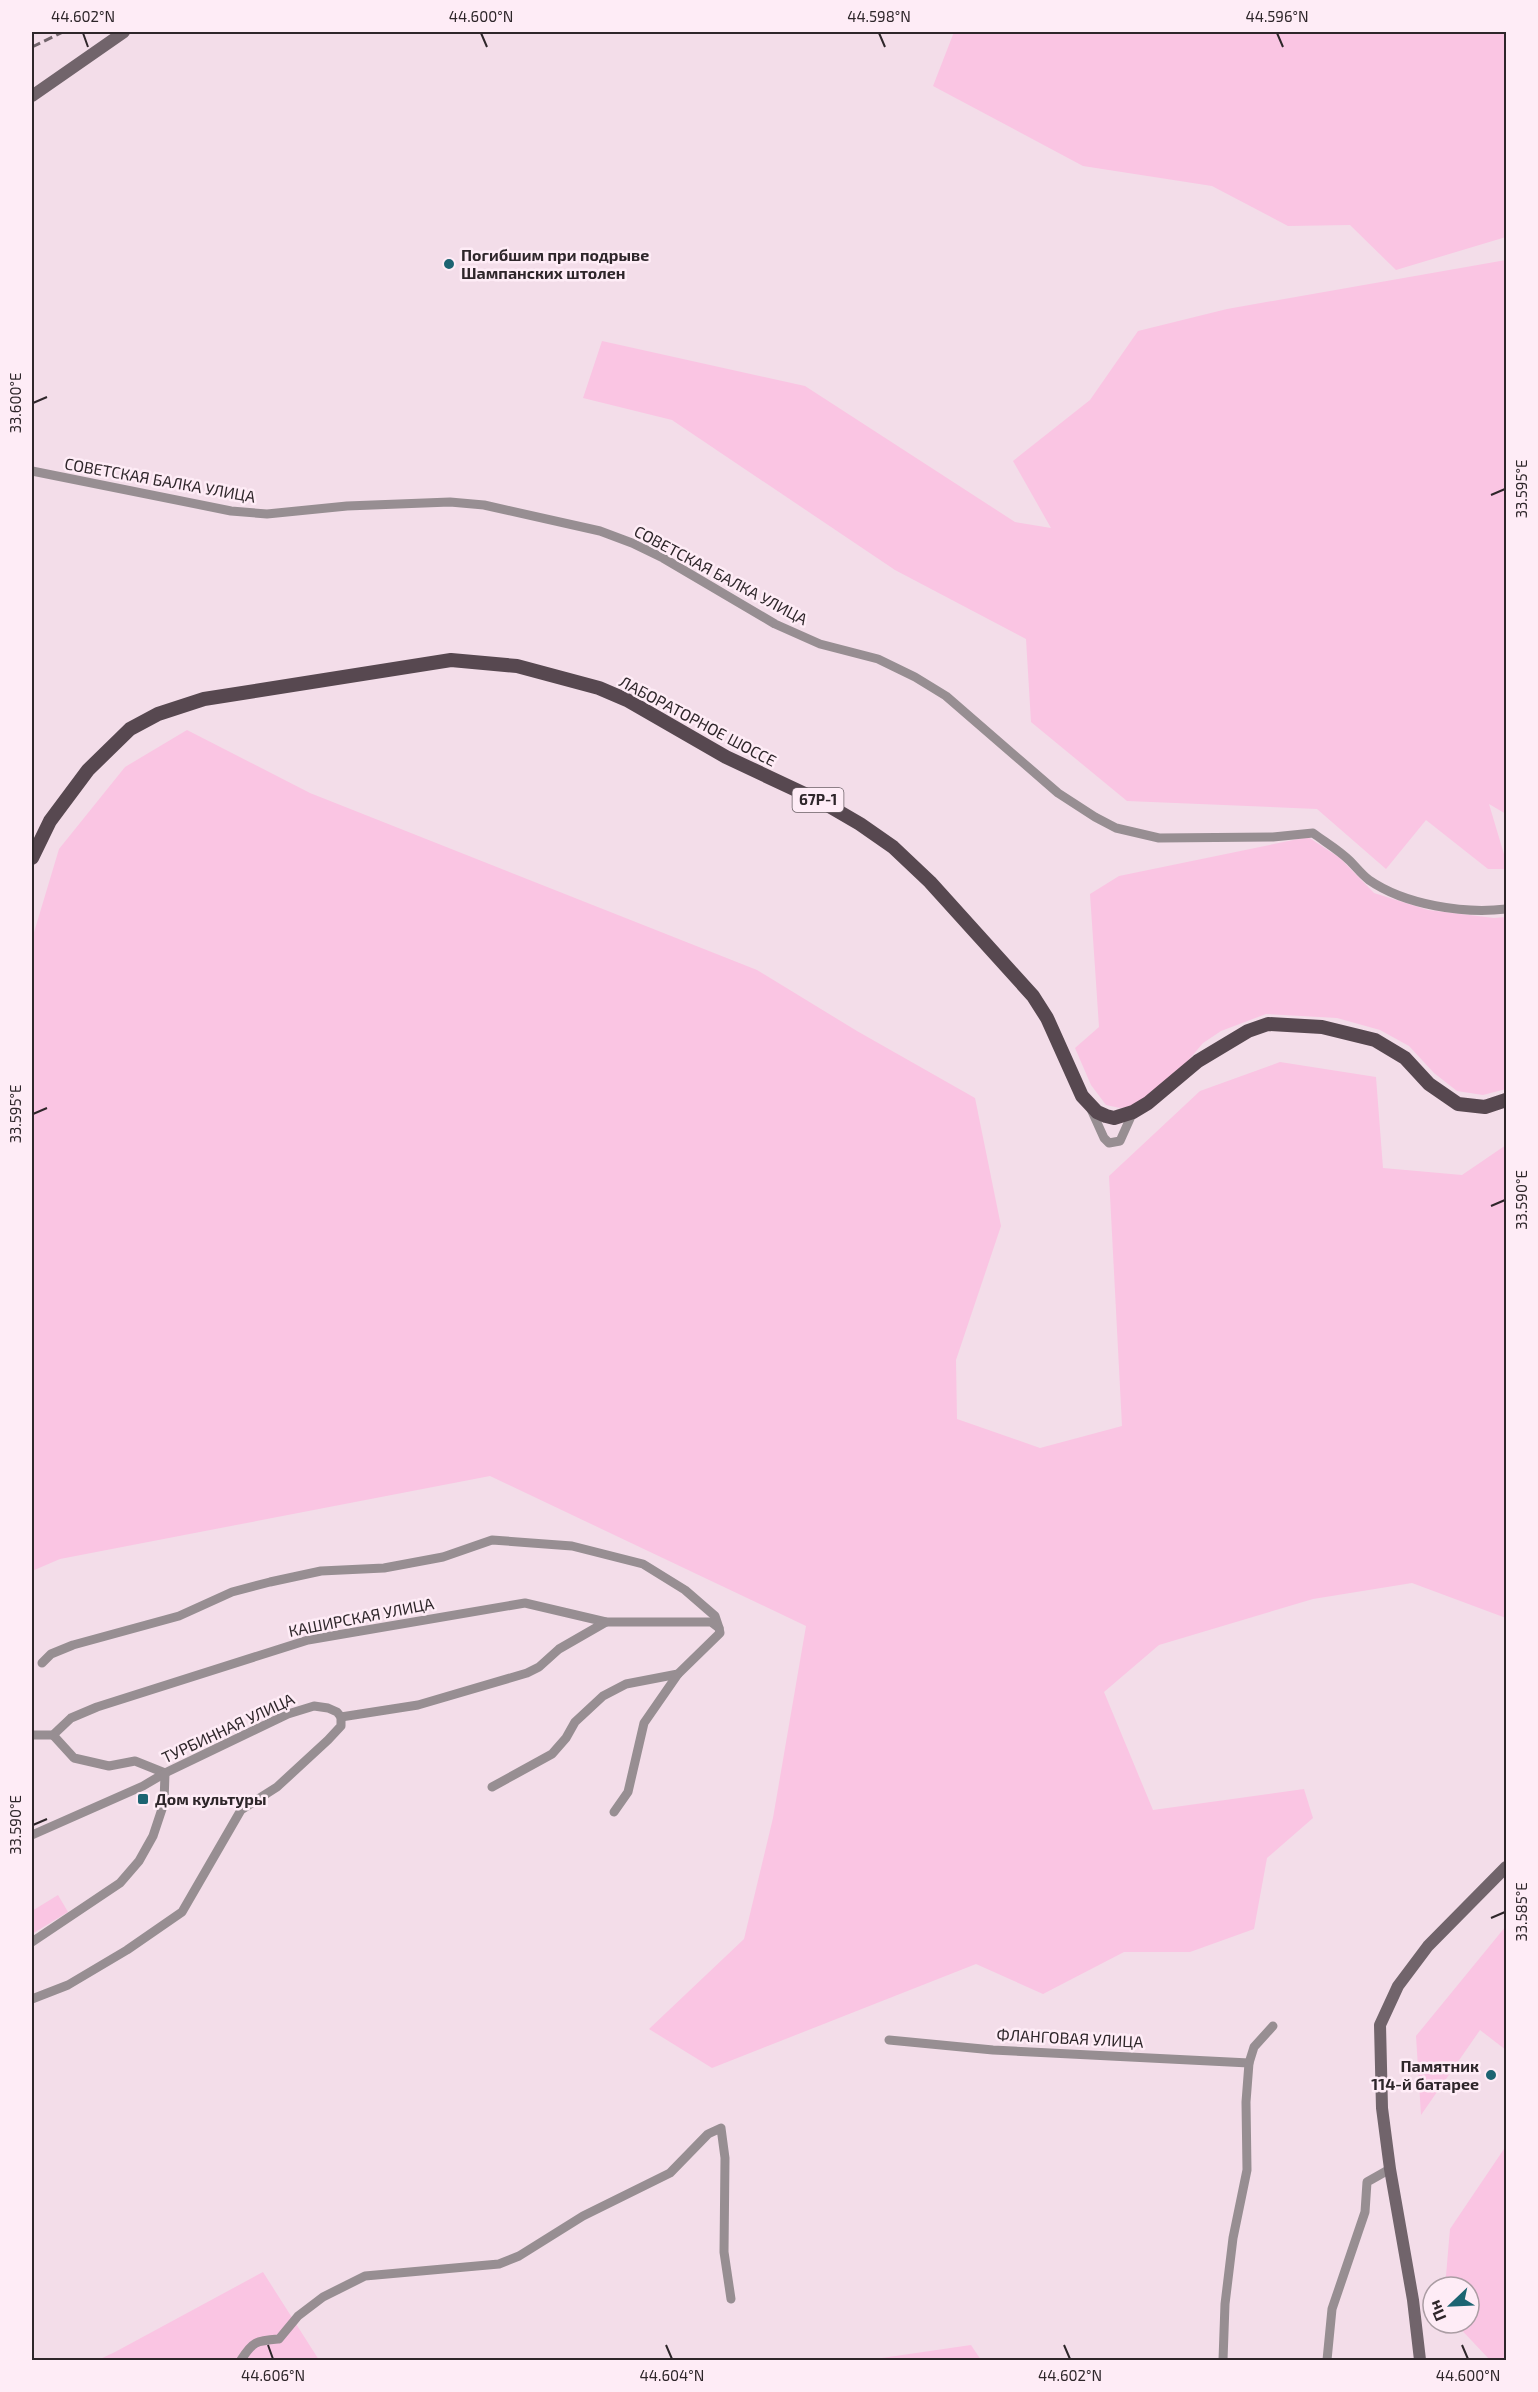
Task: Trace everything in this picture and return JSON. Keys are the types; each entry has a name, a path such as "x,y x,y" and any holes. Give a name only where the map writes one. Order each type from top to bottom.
{"main road":[{"path":"32,96 124,32"},
{"name":"ЛАБОРАТОРНОЕ ШОССЕ","path":"32,858 50,821 88,770 130,729 158,714 204,699 451,660 517,666 598,688 627,699 726,757 824,803 893,847 930,882 1033,996 1047,1018 1082,1096 1089,1104"},
{"path":"1089,1104 1106,1116 1114,1118 1133,1112 1148,1103 1207,1055 1248,1031 1268,1024 1322,1027 1375,1040 1405,1058 1429,1084 1458,1104 1485,1107 1506,1100"},
{"path":"1420,2361 1413,2300 1390,2169 1382,2108 1380,2025 1398,1986 1428,1946 1506,1867"}],"street":[{"name":"СОВЕТСКАЯ БАЛКА УЛИЦА","path":"32,471 231,511 267,514 347,506 450,502 484,505 600,531 663,558 784,628 820,644 878,659 915,677 946,696 1058,793 1095,818 1116,828 1159,838 1273,837 1313,833 1349,860 1367,879 1394,895 1425,903 1481,912 1506,909"},
{"path":"1089,1104 1101,1132 1109,1143 1120,1141 1133,1112"},
{"path":"42,1663 51,1654 73,1645 178,1616 232,1592 260,1584 321,1571 384,1568 432,1559 492,1540 572,1546 643,1564 685,1590 715,1616 715,1625 720,1633 678,1674 644,1723 628,1792 614,1812"},
{"name":"КАШИРСКАЯ УЛИЦА","path":"53,1734 71,1718 97,1707 308,1640 525,1603 606,1622 715,1625"},
{"path":"32,2000 68,1985 127,1950 182,1912 241,1810 277,1787 328,1740 341,1725 341,1717 418,1704 527,1673 539,1667 559,1649 606,1622"},
{"path":"492,1786 552,1754 581,1715 603,1696 626,1684 678,1674"},
{"name":"ТУРБИННАЯ УЛИЦА","path":"32,1835 143,1786 165,1773 288,1714 314,1706 328,1708 337,1712 341,1717"},
{"path":"32,1735 53,1734 74,1758 109,1766 135,1761 165,1773 164,1803 153,1836 139,1861 120,1883 32,1942"},
{"path":"1223,2361 1225,2304 1233,2238 1247,2170 1246,2102 1250,2062 1254,2047 1273,2026"},
{"name":"ФЛАНГОВАЯ УЛИЦА","path":"889,2040 993,2050 1250,2062"},
{"path":"241,2361 249,2346 262,2340 279,2339 298,2316 323,2296 365,2276 499,2264 519,2256 583,2216 670,2173 708,2134 721,2128 725,2158 724,2252 731,2299"},
{"path":"1327,2361 1332,2309 1365,2212 1367,2181 1390,2169"}],"shaded area":[{"path":"954,32 1506,32 1506,237 1396,270 1350,225 1288,226 1212,186 1083,166 933,86"},
{"path":"1506,260 1506,814 1489,804 1506,861 1506,869 1488,869 1426,820 1386,869 1317,809 1127,801 1031,722 1026,639 895,570 672,420 583,398 602,341 805,386 1015,522 1051,528 1013,461 1090,400 1138,331 1227,309"},
{"path":"187,730 310,793 757,970 857,1031 975,1098 1001,1226 956,1360 957,1419 1040,1448 1122,1426 1109,1176 1200,1091 1280,1062 1376,1077 1383,1168 1462,1175 1506,1145 1506,1618 1412,1583 1313,1599 1159,1645 1104,1692 1153,1810 1304,1789 1313,1818 1267,1858 1254,1929 1190,1952 1124,1952 1043,1994 976,1964 712,2068 649,2029 744,1939 773,1818 806,1626 490,1476 60,1559 32,1571 32,939 59,849 125,767"},
{"path":"1308,837 1340,858 1374,893 1428,910 1494,918 1506,917 1506,1089 1483,1095 1457,1091 1434,1073 1409,1046 1380,1030 1337,1018 1266,1014 1221,1031 1203,1043 1186,1063 1134,1106 1120,1108 1106,1105 1091,1085 1075,1048 1099,1027 1090,894 1119,876"},
{"path":"58,1895 68,1912 32,1934 32,1911"},
{"path":"1506,1926 1506,2050 1480,2030 1421,2115 1416,2036"},
{"path":"1506,2146 1506,2360 1490,2360 1466,2335 1481,2335 1481,2275 1446,2275 1450,2229"},
{"path":"263,2272 319,2360 98,2360 115,2352"},
{"path":"971,2345 981,2360 868,2360"}],"railway":[{"path":"32,47 63,32"}],"place":[{"name":"Погибшим при подрыве Шампанских штолен","path":"449,264"},
{"name":"Дом культуры","path":"143,1799"},
{"name":"Памятник 114-й батарее","path":"1491,2075"}]}
